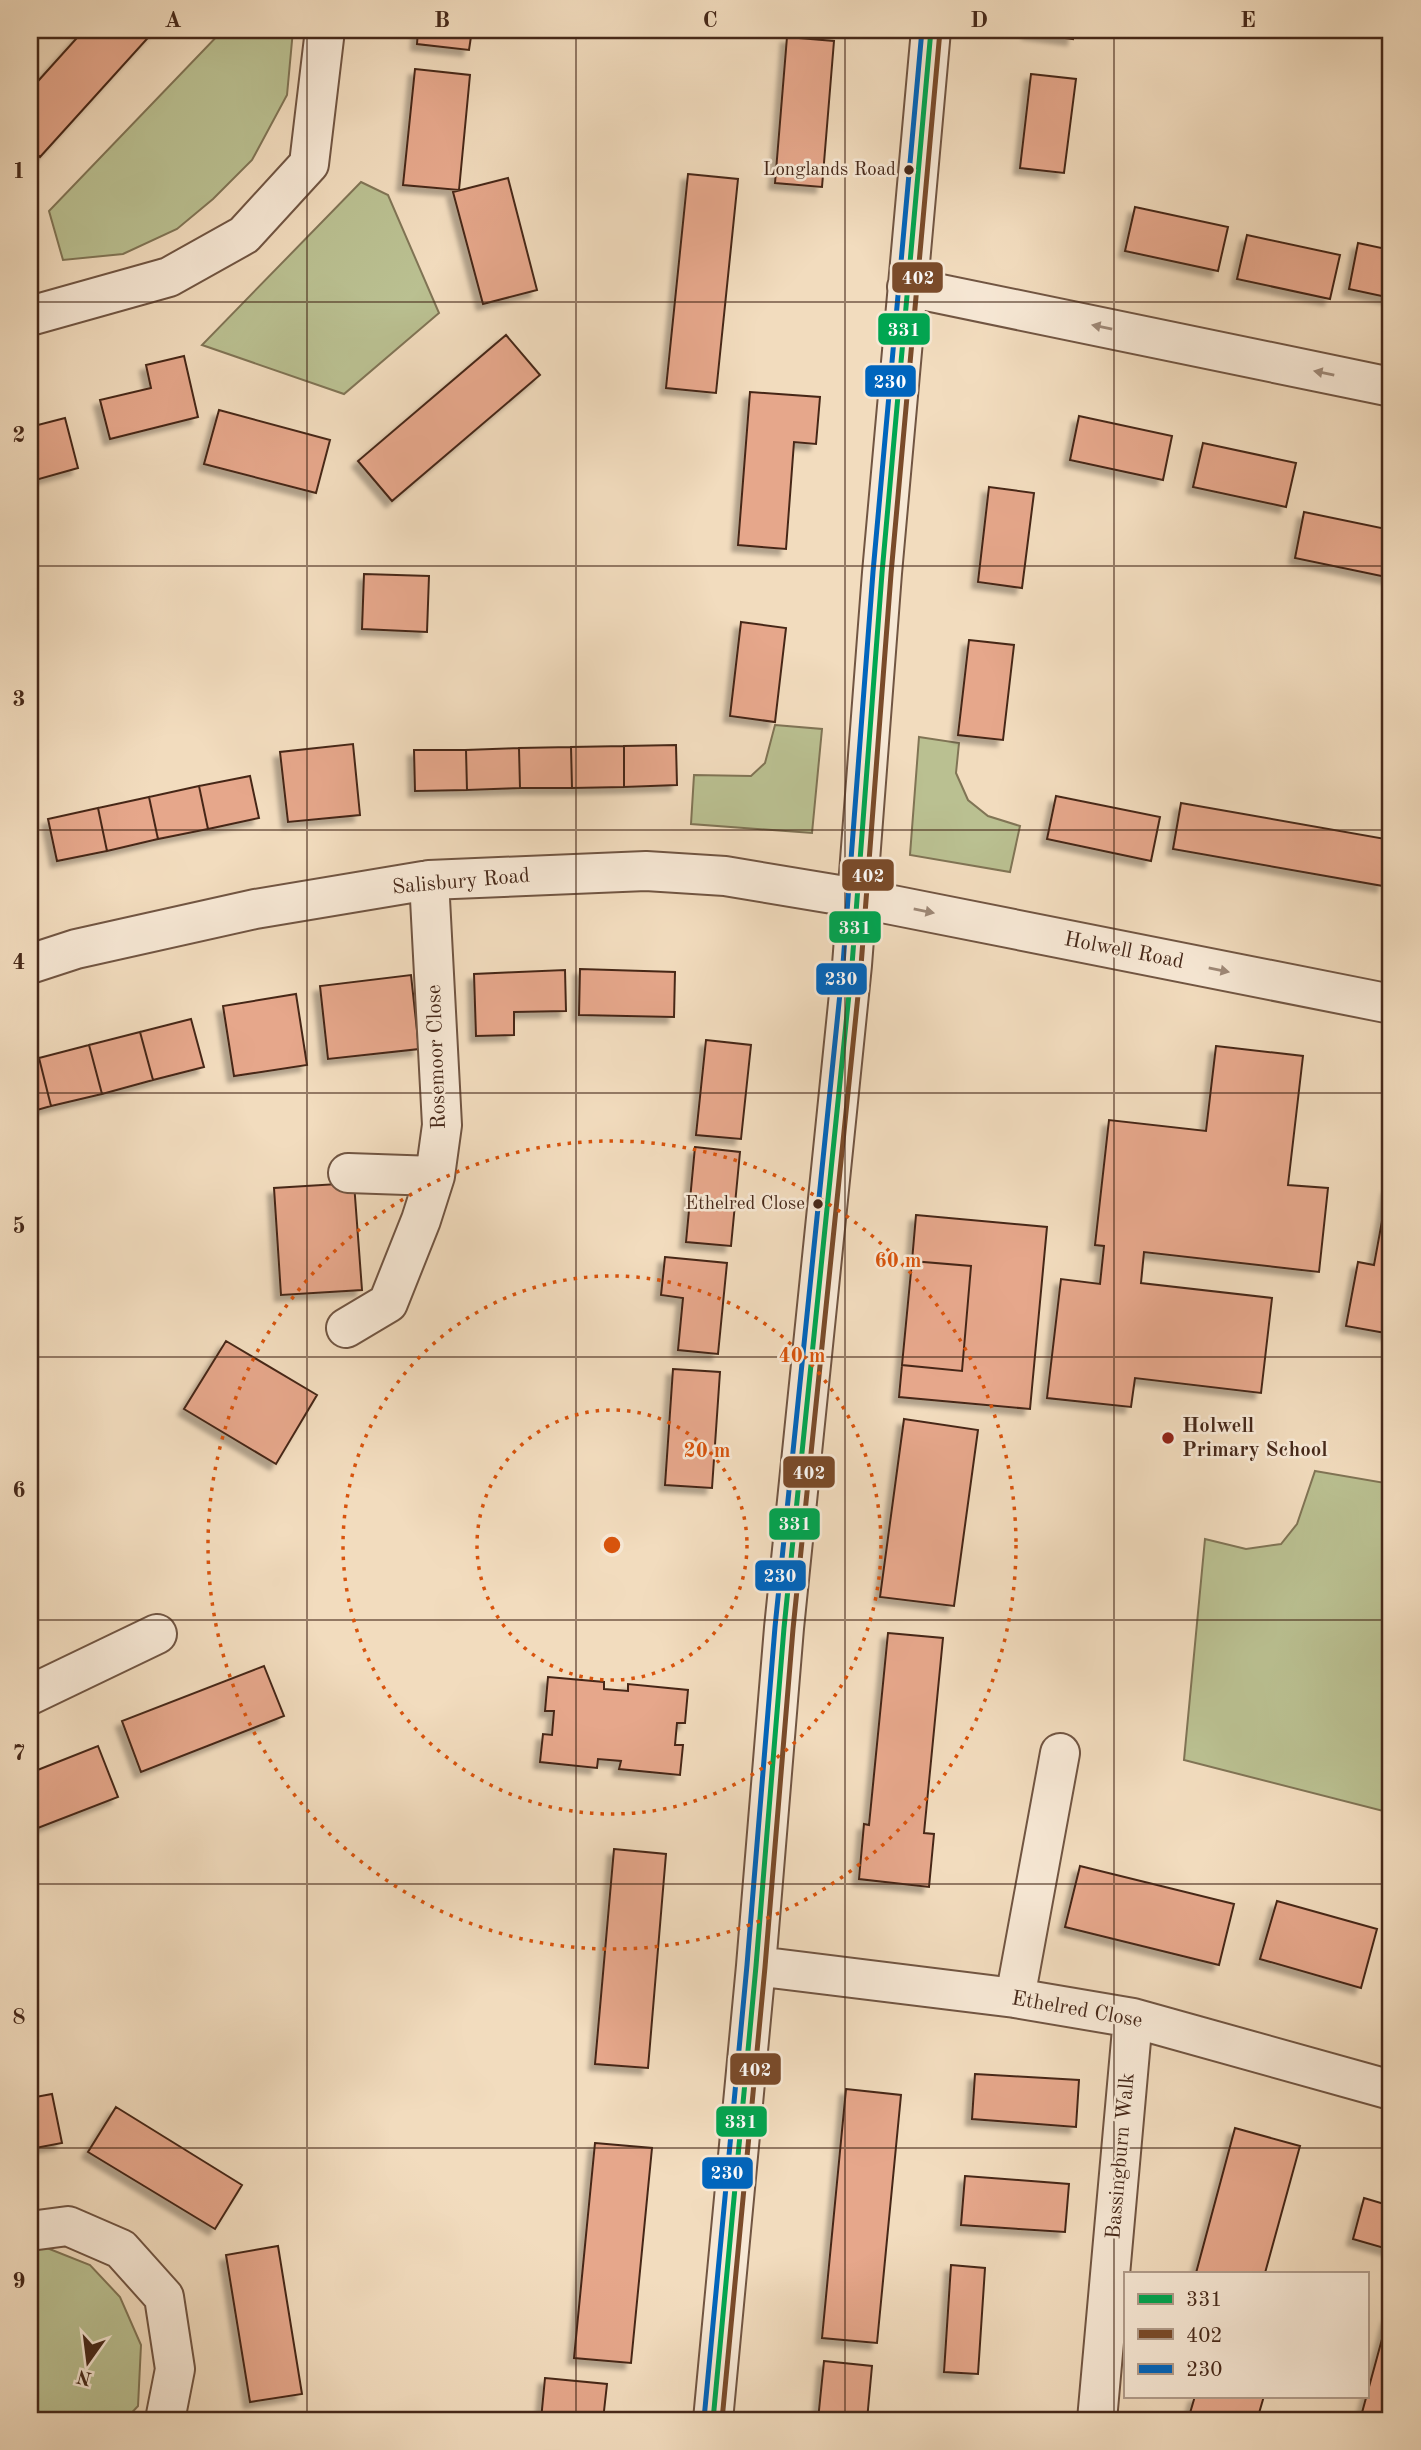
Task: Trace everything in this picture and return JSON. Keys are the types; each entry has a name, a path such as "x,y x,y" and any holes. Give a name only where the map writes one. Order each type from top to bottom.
{"street":[{"path":"30,316 169,277 244,235 309,164 325,30"},
{"path":"713,2420 785,1628 857,898 931,30"},
{"path":"907,287 1391,387"},
{"name":"Salisbury Road","path":"30,964 76,949 255,909 429,880 646,871 724,876 857,898"},
{"name":"Rosemoor Close","path":"346,1328 388,1303 421,1220 435,1176 442,1125 429,880"},
{"name":"Holwell Road","path":"857,898 1391,1004"},
{"path":"348,1173 435,1176"},
{"path":"30,1695 157,1634"},
{"path":"1015,1998 1060,1753"},
{"name":"Ethelred Close","path":"756,1966 1015,1998 1133,2018 1391,2090"},
{"name":"Bassingburn Walk","path":"1097,2420 1116,2315 1133,2018"},
{"path":"30,2231 68,2226 121,2249 164,2297 175,2369 165,2420"}],"green space":[{"path":"223,30 293,30 287,95 252,160 213,199 177,229 123,254 63,260 49,211"},
{"path":"361,182 388,195 439,313 344,394 202,345"},
{"path":"775,725 822,729 812,833 691,824 694,775 751,776 765,763"},
{"path":"919,737 959,743 956,773 968,800 988,816 1020,826 1010,872 910,855"},
{"path":"1315,1471 1391,1484 1391,1813 1184,1760 1205,1539 1246,1549 1281,1544 1297,1524"},
{"path":"42,2246 90,2265 120,2297 141,2345 138,2406 125,2420 30,2420 30,2247"}],"building":[{"path":"84,30 155,30 40,157 30,148 30,90"},
{"path":"418,30 472,30 469,50 417,44"},
{"path":"1029,30 1074,30 1073,39 1028,33"},
{"path":"787,37 834,41 822,187 775,183"},
{"path":"415,69 470,75 459,190 403,185"},
{"path":"1031,74 1076,79 1064,173 1020,168"},
{"path":"688,174 738,179 716,393 666,388"},
{"path":"508,178 537,290 483,304 453,192"},
{"path":"1135,207 1228,227 1218,271 1125,251"},
{"path":"1247,235 1340,255 1330,299 1237,279"},
{"path":"1358,243 1391,250 1391,298 1349,289"},
{"path":"506,335 540,375 392,501 358,461"},
{"path":"184,356 198,417 110,439 100,400 151,388 146,365"},
{"path":"750,392 820,397 816,444 794,442 786,549 738,545"},
{"path":"219,410 330,440 316,493 204,464"},
{"path":"1079,416 1172,436 1163,480 1070,460"},
{"path":"65,418 78,468 32,481 30,427"},
{"path":"1203,443 1296,463 1286,507 1193,487"},
{"path":"989,487 1034,493 1022,588 978,582"},
{"path":"1304,512 1391,530 1391,578 1295,558"},
{"path":"364,574 429,576 427,632 362,629"},
{"path":"741,622 786,628 775,722 730,716"},
{"path":"969,640 1014,645 1003,740 958,735"},
{"path":"353,744 360,815 288,822 280,752"},
{"path":"676,745 677,785 624,787 624,746"},
{"path":"624,746 624,787 572,788 571,747"},
{"path":"571,747 572,788 520,788 519,748"},
{"path":"519,748 520,788 467,790 466,750"},
{"path":"414,750 466,750 467,790 415,791"},
{"path":"250,776 259,818 208,829 199,786"},
{"path":"199,786 208,829 158,839 149,797"},
{"path":"1056,796 1160,817 1151,861 1047,839"},
{"path":"149,797 158,839 107,851 98,808"},
{"path":"1181,803 1391,840 1383,886 1173,849"},
{"path":"98,808 107,851 57,861 48,819"},
{"path":"580,969 675,972 674,1017 579,1015"},
{"path":"565,970 566,1011 514,1012 514,1035 476,1036 474,974"},
{"path":"411,975 419,1049 328,1059 320,986"},
{"path":"296,994 307,1065 234,1076 223,1006"},
{"path":"191,1019 204,1067 153,1080 140,1032"},
{"path":"140,1032 153,1080 102,1094 89,1045"},
{"path":"706,1040 751,1045 741,1139 696,1135"},
{"path":"89,1045 102,1094 51,1106 39,1058"},
{"path":"1216,1046 1303,1056 1288,1185 1328,1188 1319,1272 1144,1252 1141,1283 1272,1298 1261,1393 1135,1378 1131,1407 1047,1398 1061,1279 1100,1284 1104,1246 1095,1245 1109,1120 1206,1131"},
{"path":"39,1058 51,1106 30,1112 30,1061"},
{"path":"695,1147 740,1152 731,1246 686,1242"},
{"path":"354,1183 362,1290 281,1295 274,1188"},
{"path":"1388,1188 1391,1188 1391,1334 1346,1326 1358,1262 1374,1265"},
{"path":"916,1215 1047,1227 1030,1409 899,1397 902,1365 962,1371 971,1266 912,1261"},
{"path":"665,1257 727,1263 718,1354 678,1350 683,1298 661,1295"},
{"path":"912,1261 971,1266 962,1371 902,1365"},
{"path":"226,1341 317,1395 276,1464 184,1409"},
{"path":"673,1369 720,1372 712,1488 665,1485"},
{"path":"904,1419 978,1430 954,1606 880,1597"},
{"path":"888,1633 943,1638 924,1833 934,1834 929,1887 859,1879 864,1824 869,1825"},
{"path":"264,1666 284,1716 141,1772 122,1721"},
{"path":"548,1677 604,1682 604,1689 628,1691 628,1684 688,1690 685,1723 677,1723 675,1745 683,1745 680,1775 619,1769 621,1761 598,1759 597,1768 540,1762 543,1734 552,1735 554,1711 545,1711"},
{"path":"98,1746 118,1797 30,1831 30,1773"},
{"path":"614,1849 666,1854 648,2068 595,2064"},
{"path":"1080,1866 1234,1904 1219,1965 1065,1927"},
{"path":"1277,1901 1377,1929 1361,1988 1260,1959"},
{"path":"975,2074 1079,2080 1076,2127 972,2119"},
{"path":"846,2089 901,2095 877,2343 822,2338"},
{"path":"52,2094 62,2143 30,2149 30,2098"},
{"path":"116,2107 242,2185 215,2229 88,2152"},
{"path":"1235,2128 1300,2146 1265,2272 1196,2272"},
{"path":"595,2143 652,2148 631,2363 574,2358"},
{"path":"965,2176 1069,2184 1065,2232 961,2225"},
{"path":"1364,2198 1391,2206 1391,2250 1353,2239"},
{"path":"278,2246 302,2394 250,2402 226,2255"},
{"path":"951,2265 985,2268 978,2374 944,2372"},
{"path":"1388,2317 1391,2318 1391,2420 1360,2420"},
{"path":"824,2361 872,2366 867,2420 818,2420"},
{"path":"545,2378 607,2384 603,2420 541,2420"},
{"path":"1194,2398 1263,2398 1257,2420 1188,2420"}],"transit line":[{"name":"230","path":"704,2419 747,1965 775,1627 843,964 873,572 922,30"},
{"name":"331","path":"713,2420 756,1966 784,1628 852,965 882,573 931,30"},
{"name":"402","path":"722,2420 765,1967 793,1629 861,966 891,574 940,31"}],"place":[{"name":"Longlands Road","path":"909,170"},
{"name":"Ethelred Close","path":"818,1204"},
{"name":"Holwell Primary School","path":"1168,1438"}]}
